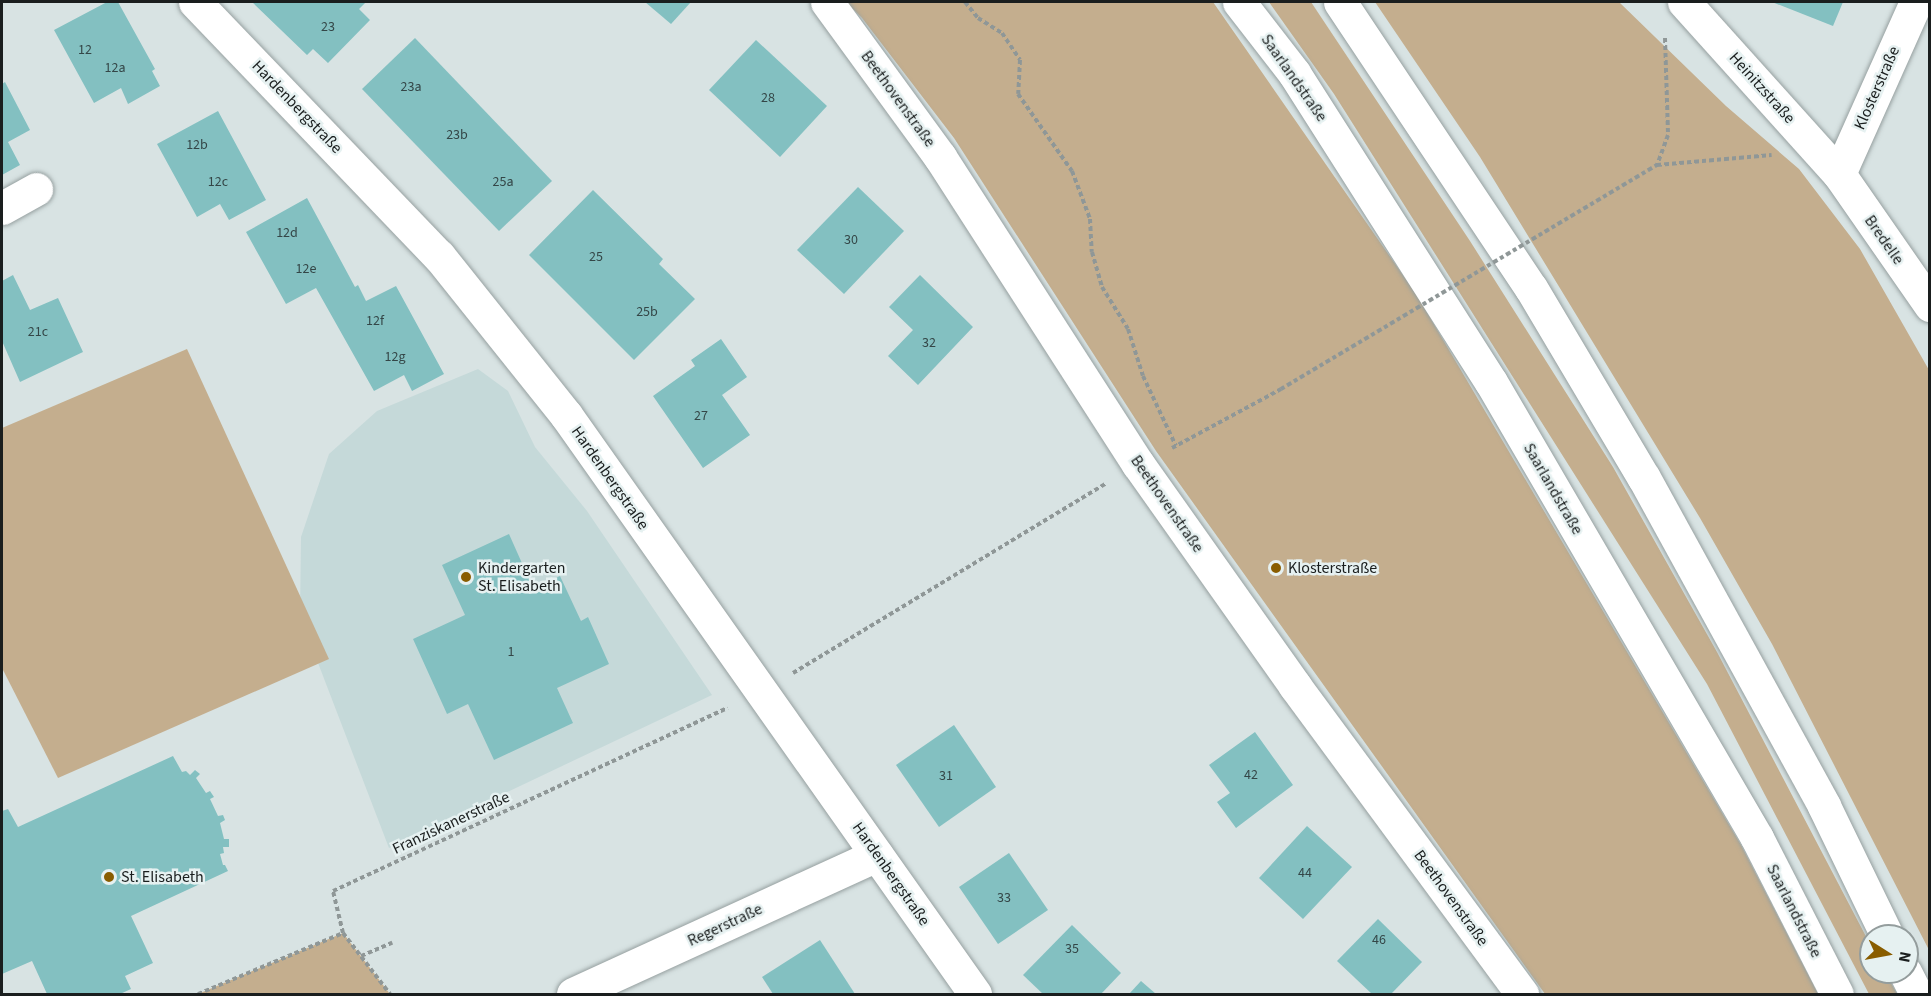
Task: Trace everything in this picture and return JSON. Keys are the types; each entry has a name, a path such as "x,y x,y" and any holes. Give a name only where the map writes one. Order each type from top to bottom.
{"main road":[{"name":"Hardenbergstraße","path":"195,2 439,256 566,415 975,994"},
{"name":"Beethovenstraße","path":"828,2 940,157 1138,464 1295,686 1522,994"},
{"name":"Saarlandstraße","path":"1239,2 1294,73 1491,382 1757,838 1838,994"},
{"path":"1340,2 1532,288 1638,468 1824,807 1881,924"},
{"name":"Heinitzstraße","path":"1684,2 1828,163"},
{"name":"Klosterstraße","path":"1828,163 1916,2"},
{"name":"Bredelle","path":"1828,163 1929,305"},
{"path":"2,208 36,189"},
{"name":"Regerstraße","path":"573,994 877,855"}],"path":[{"path":"965,2 978,18 1002,33 1020,60 1018,94 1072,171 1090,219 1092,252 1102,287 1128,329 1143,376 1176,446"},
{"path":"1657,165 1668,135 1665,36"},
{"path":"761,693 1138,464 1281,389 1657,165 1828,163"},
{"name":"Franziskanerstraße","path":"343,933 333,891 761,693"},
{"path":"198,994 343,933 390,994"},
{"path":"361,956 392,943"}],"shaded area":[{"path":"846,2 1213,2 1416,294 1741,845 1818,994 1545,994 1156,451 954,138 862,18"},
{"path":"1269,2 1311,2 1470,241 1613,467 1717,652 1859,924 1859,975 1707,684 1334,94"},
{"path":"1375,2 1619,2 1726,106 1799,169 1860,249 1929,370 1929,950 1919,931 1919,924 1916,924 1772,644 1700,518 1480,157"},
{"path":"187,349 329,659 58,778 2,668 2,428"},
{"name":"Kindergarten St. Elisabeth","path":"478,369 508,391 535,447 587,511 712,695 389,848 300,616 301,537 329,454 377,411"},
{"path":"343,933 390,994 198,994"},
{"path":"1864,984 1892,984 1897,994 1869,994"}],"building":[{"path":"107,2 118,2 155,69 152,71 160,86 128,104 121,88 94,103 54,30"},
{"path":"252,2 366,2 359,9 370,20 328,63 313,49 307,55"},
{"path":"645,2 691,2 671,24"},
{"path":"1772,2 1843,2 1833,26"},
{"path":"415,38 552,181 499,231 362,89"},
{"path":"756,40 827,106 780,157 709,90"},
{"path":"5,82 30,130 8,142 20,165 2,175 2,84"},
{"path":"218,111 266,200 229,220 220,204 197,217 157,144"},
{"path":"858,187 904,231 844,294 797,250"},
{"path":"593,190 663,259 659,264 695,299 634,360 529,255"},
{"path":"307,198 355,287 358,285 366,301 396,286 444,374 412,391 404,375 374,391 316,288 286,304 246,232"},
{"path":"13,275 30,310 58,298 83,352 20,382 2,341 2,281"},
{"path":"920,275 973,327 918,385 888,356 913,330 889,307"},
{"path":"721,339 747,377 722,395 750,435 703,468 653,396 695,366 691,360"},
{"path":"509,534 533,588 560,576 581,621 588,617 609,664 557,688 573,723 494,760 468,704 447,714 413,639 465,615 442,565"},
{"path":"954,725 996,787 939,827 896,765"},
{"path":"1255,732 1293,785 1236,828 1217,802 1230,793 1209,765"},
{"name":"St. Elisabeth","path":"173,756 182,772 186,771 190,775 195,770 200,774 196,778 206,793 210,791 214,797 210,799 218,816 223,815 225,820 220,823 224,839 229,839 229,847 223,847 224,853 220,854 223,865 228,871 131,916 153,963 125,976 131,989 120,994 47,994 32,961 2,974 2,811 8,809 18,827"},
{"path":"1307,826 1352,867 1303,919 1259,878"},
{"path":"1009,853 1048,910 998,944 959,887"},
{"path":"1378,919 1422,962 1391,994 1372,994 1337,961"},
{"path":"1072,925 1121,973 1101,994 1043,994 1023,975"},
{"path":"820,940 855,994 773,994 762,977"},
{"path":"1141,981 1156,994 1129,994"}],"place":[{"name":"Klosterstraße","path":"1276,568"},
{"name":"Kindergarten St. Elisabeth","path":"466,577"},
{"name":"St. Elisabeth","path":"109,877"}]}
